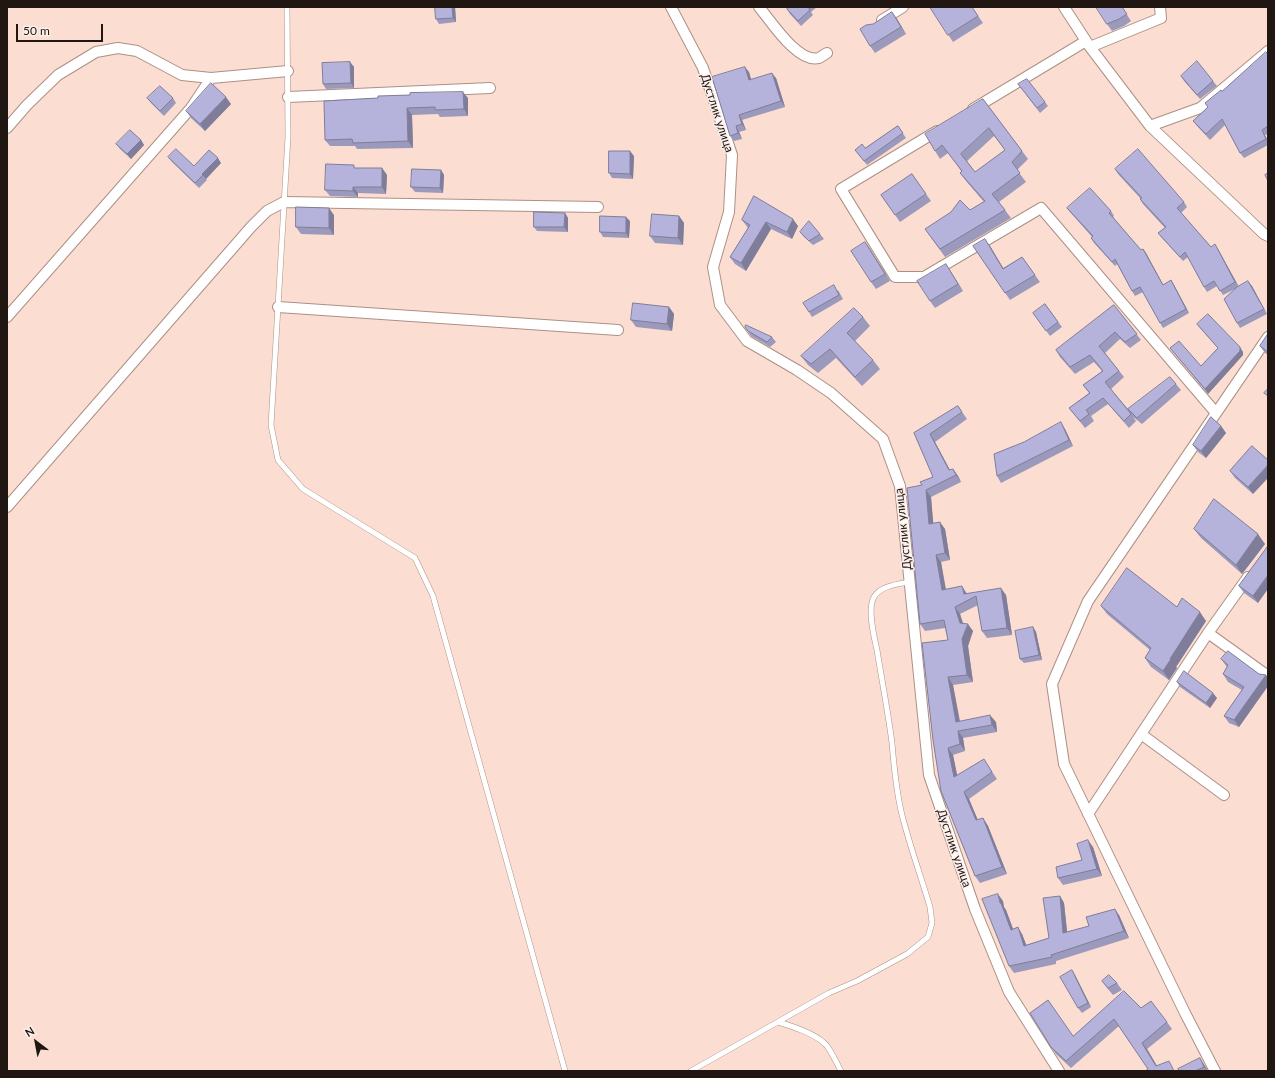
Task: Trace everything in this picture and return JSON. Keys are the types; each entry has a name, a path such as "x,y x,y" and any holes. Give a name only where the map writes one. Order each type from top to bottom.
{"street":[{"name":"Дустлик улица","path":"671,7 703,68 732,155 729,212 713,267 720,305 746,341 797,370 831,393 883,439 900,486 928,775 975,909 1009,992 1059,1071"},
{"path":"759,7 793,49 804,56 818,58 827,53"},
{"path":"874,26 903,7"},
{"path":"1064,7 1088,44 1150,126 1264,234 1268,236"},
{"path":"964,115 1088,44 1161,18 1160,7"},
{"path":"7,128 27,105 58,75 96,52 118,48 137,51 182,75 212,78 288,71"},
{"path":"1150,126 1200,108 1268,52"},
{"path":"7,317 191,108 212,78"},
{"path":"288,97 490,88"},
{"path":"943,127 841,189 895,277 924,277 1041,208 1216,413"},
{"path":"7,508 251,227 267,211 284,202 598,207"},
{"path":"278,307 618,330"},
{"path":"1216,1071 1185,1013 1064,764 1052,684 1088,601 1268,337"},
{"path":"1088,814 1208,633 1254,568"},
{"path":"1208,633 1268,676"},
{"path":"1141,734 1224,795"}],"lane":[{"path":"287,7 288,137 271,425 278,460 303,489 415,558 433,596 565,1071"},
{"path":"691,1071 713,1060 829,993 857,981 908,954 928,937 932,923 930,907 902,815 896,788 887,712 873,634 871,605 874,596 879,590 909,582"},
{"path":"778,1022 795,1027 814,1036 826,1045 841,1071"}],"building":[{"path":"435,7 452,7 453,18 436,19"},
{"path":"790,7 808,7 810,10 798,21 787,9"},
{"path":"930,7 972,7 978,16 948,35"},
{"path":"1096,7 1122,7 1127,14 1107,24"},
{"path":"892,12 901,27 870,46 860,29 866,25 873,24"},
{"path":"1266,52 1268,54 1268,126 1262,130 1266,139 1240,153 1222,119 1206,134 1193,121 1208,107 1205,103 1221,90 1222,91"},
{"path":"1197,61 1213,81 1197,95 1181,76"},
{"path":"350,62 351,83 323,84 322,63"},
{"path":"745,67 749,80 772,73 781,101 739,115 742,124 736,126 738,133 730,136 712,77"},
{"path":"1027,79 1045,102 1037,108 1018,84"},
{"path":"211,83 226,97 200,124 186,111"},
{"path":"160,86 173,98 160,111 147,98"},
{"path":"463,92 464,109 435,110 435,107 407,108 408,141 353,143 352,139 325,140 324,101 378,98 378,96 410,95 410,93"},
{"path":"983,99 1022,151 1012,162 1020,173 992,194 1005,210 940,249 925,229 951,212 960,200 970,210 985,201 960,173 962,171 942,145 935,151 925,134","holes":["989,128 1005,150 975,172 961,154"]},
{"path":"898,126 903,133 864,161 855,150 862,144 865,148"},
{"path":"130,130 141,140 127,154 116,144"},
{"path":"176,149 194,166 209,150 218,158 195,183 168,157"},
{"path":"1138,149 1184,202 1177,208 1211,247 1215,244 1235,282 1220,291 1214,281 1204,287 1185,252 1180,257 1158,233 1166,227 1115,169"},
{"path":"609,151 630,151 630,174 609,173"},
{"path":"326,164 354,165 354,168 382,168 382,187 353,187 353,191 325,190"},
{"path":"412,169 441,170 440,188 411,187"},
{"path":"1268,173 1268,181 1265,175"},
{"path":"912,174 926,194 895,215 881,195"},
{"path":"1090,188 1111,211 1109,213 1141,250 1143,249 1163,285 1171,280 1186,309 1160,323 1140,287 1132,291 1115,259 1112,262 1091,238 1093,236 1067,208"},
{"path":"754,196 793,219 787,232 766,222 741,263 730,257 750,225 742,220"},
{"path":"296,207 329,208 329,228 296,227"},
{"path":"534,212 565,213 564,227 534,227"},
{"path":"652,214 679,216 678,238 650,236"},
{"path":"600,216 626,217 626,233 600,232"},
{"path":"809,221 820,234 809,241 800,232"},
{"path":"985,239 1003,269 1022,257 1035,275 1005,293 973,246"},
{"path":"865,242 885,274 871,282 851,251"},
{"path":"946,264 958,284 930,301 917,281"},
{"path":"1248,281 1264,309 1237,323 1224,299 1237,287"},
{"path":"834,285 839,295 809,312 803,303"},
{"path":"633,303 669,307 667,324 631,320"},
{"path":"1045,304 1058,322 1046,331 1033,313"},
{"path":"1114,305 1137,334 1125,342 1115,332 1099,346 1119,371 1105,382 1131,414 1124,421 1103,398 1086,410 1089,414 1080,421 1069,408 1090,393 1083,385 1103,371 1090,355 1070,367 1056,350"},
{"path":"854,308 863,317 847,333 873,360 855,377 830,349 811,364 801,356"},
{"path":"1208,314 1240,347 1240,351 1205,389 1170,348 1179,341 1201,366 1218,348 1197,324"},
{"path":"746,325 772,337 767,342 748,331 745,327"},
{"path":"1268,334 1268,352 1260,346"},
{"path":"1170,377 1176,384 1137,418 1128,409"},
{"path":"1268,389 1268,396 1264,393"},
{"path":"958,406 962,412 930,434 949,470 953,469 956,475 926,490 929,524 940,522 945,553 936,555 942,590 962,586 964,594 1001,588 1007,628 982,631 976,596 955,607 960,623 968,624 962,639 967,675 948,677 956,722 990,715 992,725 958,731 960,744 948,748 954,777 984,759 992,772 964,792 976,820 983,818 1002,867 975,876 941,791 933,740 922,643 948,640 944,620 920,624 907,488 922,485 920,482 933,477 914,433"},
{"path":"1211,417 1221,426 1201,451 1193,445"},
{"path":"1061,422 1069,440 997,476 994,454 1024,442"},
{"path":"1252,446 1268,460 1268,465 1248,487 1230,471"},
{"path":"1214,499 1258,534 1236,565 1194,529"},
{"path":"1268,546 1268,575 1253,596 1239,586"},
{"path":"1127,568 1177,607 1182,598 1200,612 1163,671 1145,658 1151,648 1101,606"},
{"path":"1033,627 1039,655 1020,659 1015,631"},
{"path":"1228,651 1259,674 1266,675 1234,720 1224,716 1244,687 1223,674 1228,665 1221,659"},
{"path":"1184,671 1213,693 1206,703 1177,682"},
{"path":"1088,840 1097,869 1058,878 1056,867 1082,860 1077,844"},
{"path":"998,894 1011,930 1018,927 1024,946 1049,938 1043,898 1060,896 1063,933 1089,926 1086,917 1115,909 1124,931 1051,955 1052,957 1009,966 982,899"},
{"path":"1072,970 1088,1003 1078,1008 1060,977"},
{"path":"1109,975 1117,983 1108,988 1102,981"},
{"path":"1124,991 1141,1008 1151,1001 1167,1022 1142,1043 1156,1066 1169,1061 1174,1071 1145,1071 1148,1069 1114,1019 1066,1061 1051,1047 1030,1013 1048,1000 1073,1036"},
{"path":"1200,1058 1204,1067 1195,1071 1180,1071 1178,1069"}]}
